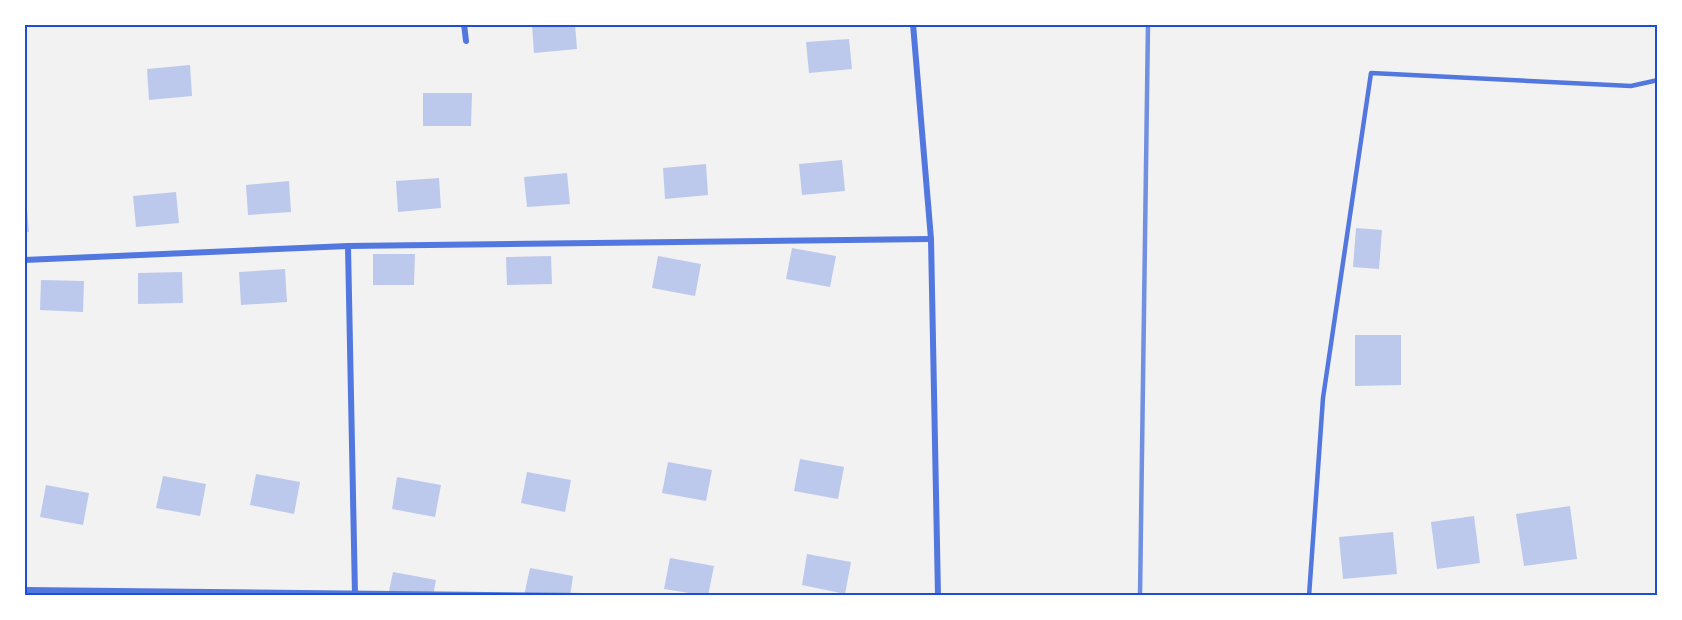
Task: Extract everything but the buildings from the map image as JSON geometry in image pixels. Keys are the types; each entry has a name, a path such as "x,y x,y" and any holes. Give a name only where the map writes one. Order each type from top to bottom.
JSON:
{"street":[{"path":"464,24 466,41"},
{"path":"913,24 931,239 938,596"},
{"path":"24,260 348,246 931,239"},
{"path":"348,246 355,595"},
{"path":"24,591 583,596"}],"lane":[{"path":"1309,596 1323,398 1371,73 1631,86 1658,80"}],"railway":[{"path":"1140,596 1148,24"}]}
